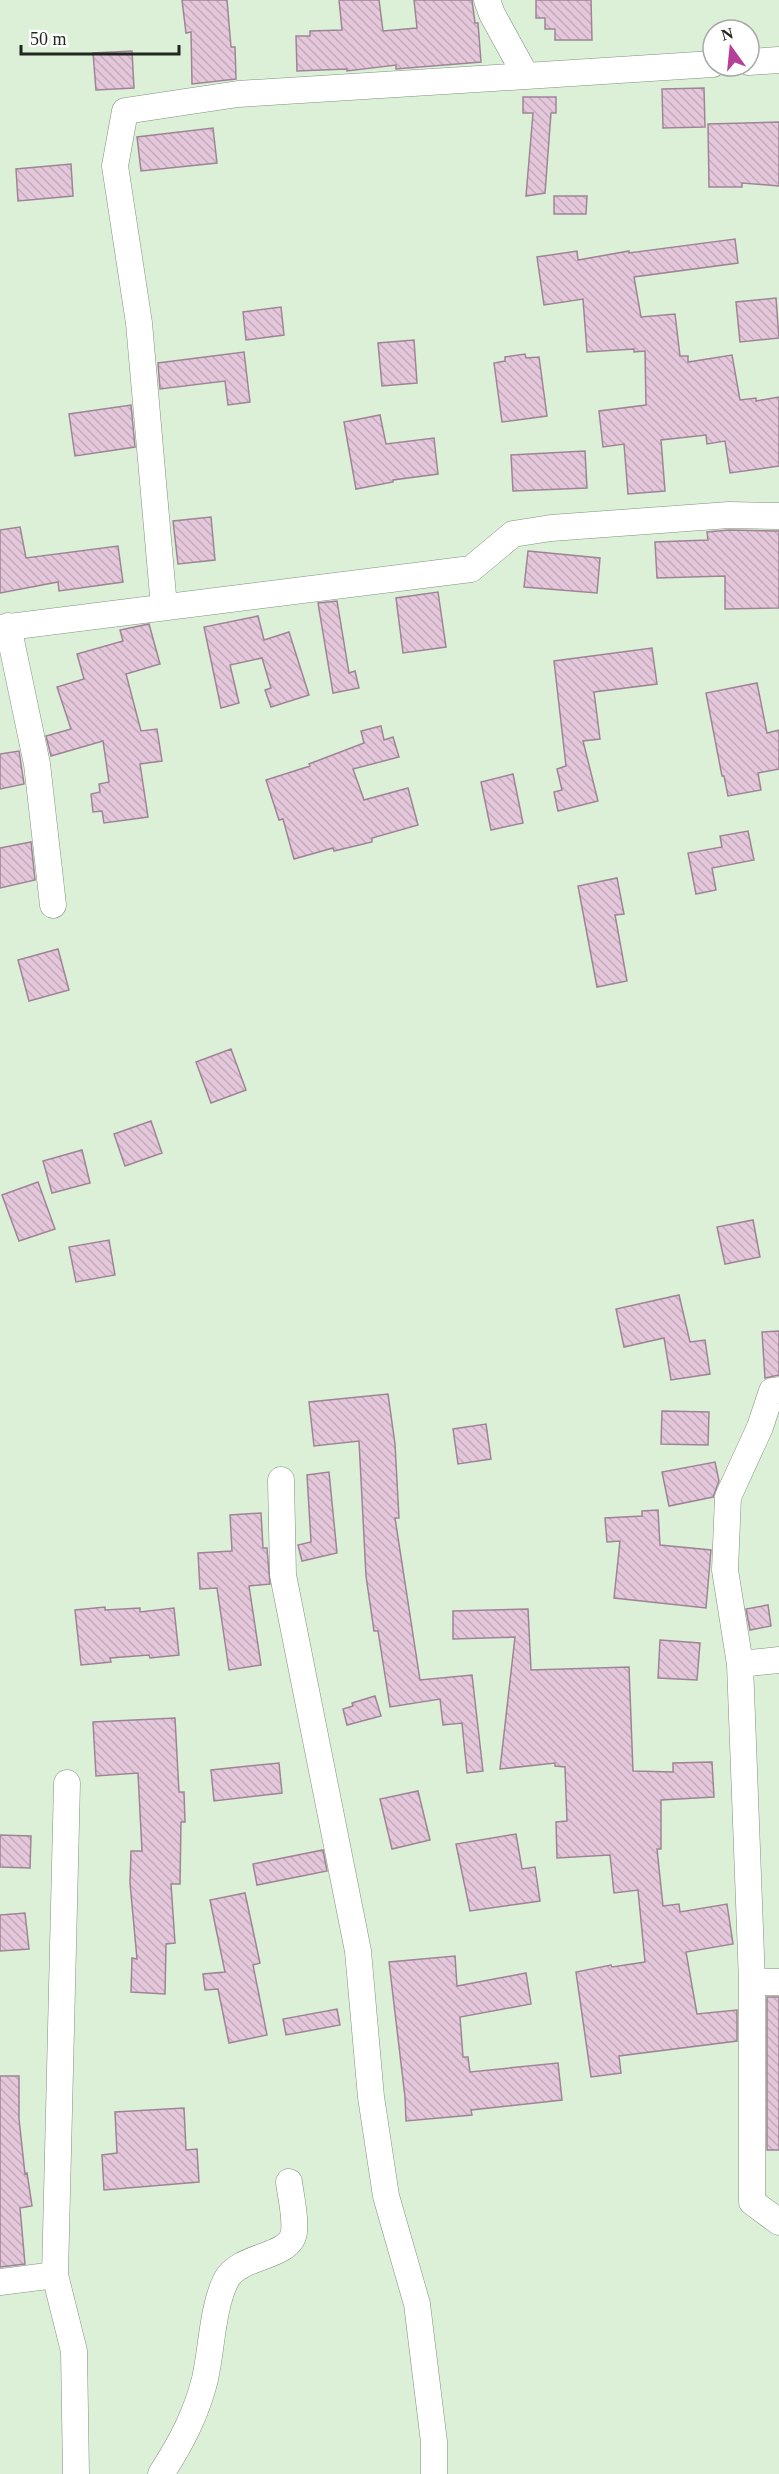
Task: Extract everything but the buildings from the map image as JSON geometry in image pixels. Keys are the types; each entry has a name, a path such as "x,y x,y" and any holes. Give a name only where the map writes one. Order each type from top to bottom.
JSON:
{"street":[{"path":"487,0 492,14 526,76"},
{"path":"761,61 779,60"},
{"path":"164,607 139,323 115,166 126,111 238,94 701,65"},
{"path":"52,905 37,764 4,627 471,569 513,534 551,528 729,515 779,516"},
{"path":"752,2202 752,1982 740,1664 725,1570 728,1497 760,1427 772,1391 779,1390"},
{"path":"280,1480 284,1575 358,1951 371,2097 386,2196 417,2304 434,2442 434,2474"},
{"path":"740,1664 779,1660"},
{"path":"67,1784 55,2275 74,2351 76,2474"},
{"path":"752,1982 779,1982"},
{"path":"161,2474 186,2436 201,2391 215,2318 227,2279 247,2261 284,2248 291,2241 294,2231 289,2182"},
{"path":"752,2202 779,2201"},
{"path":"752,2202 779,2222"},
{"path":"0,2282 55,2275"}]}
